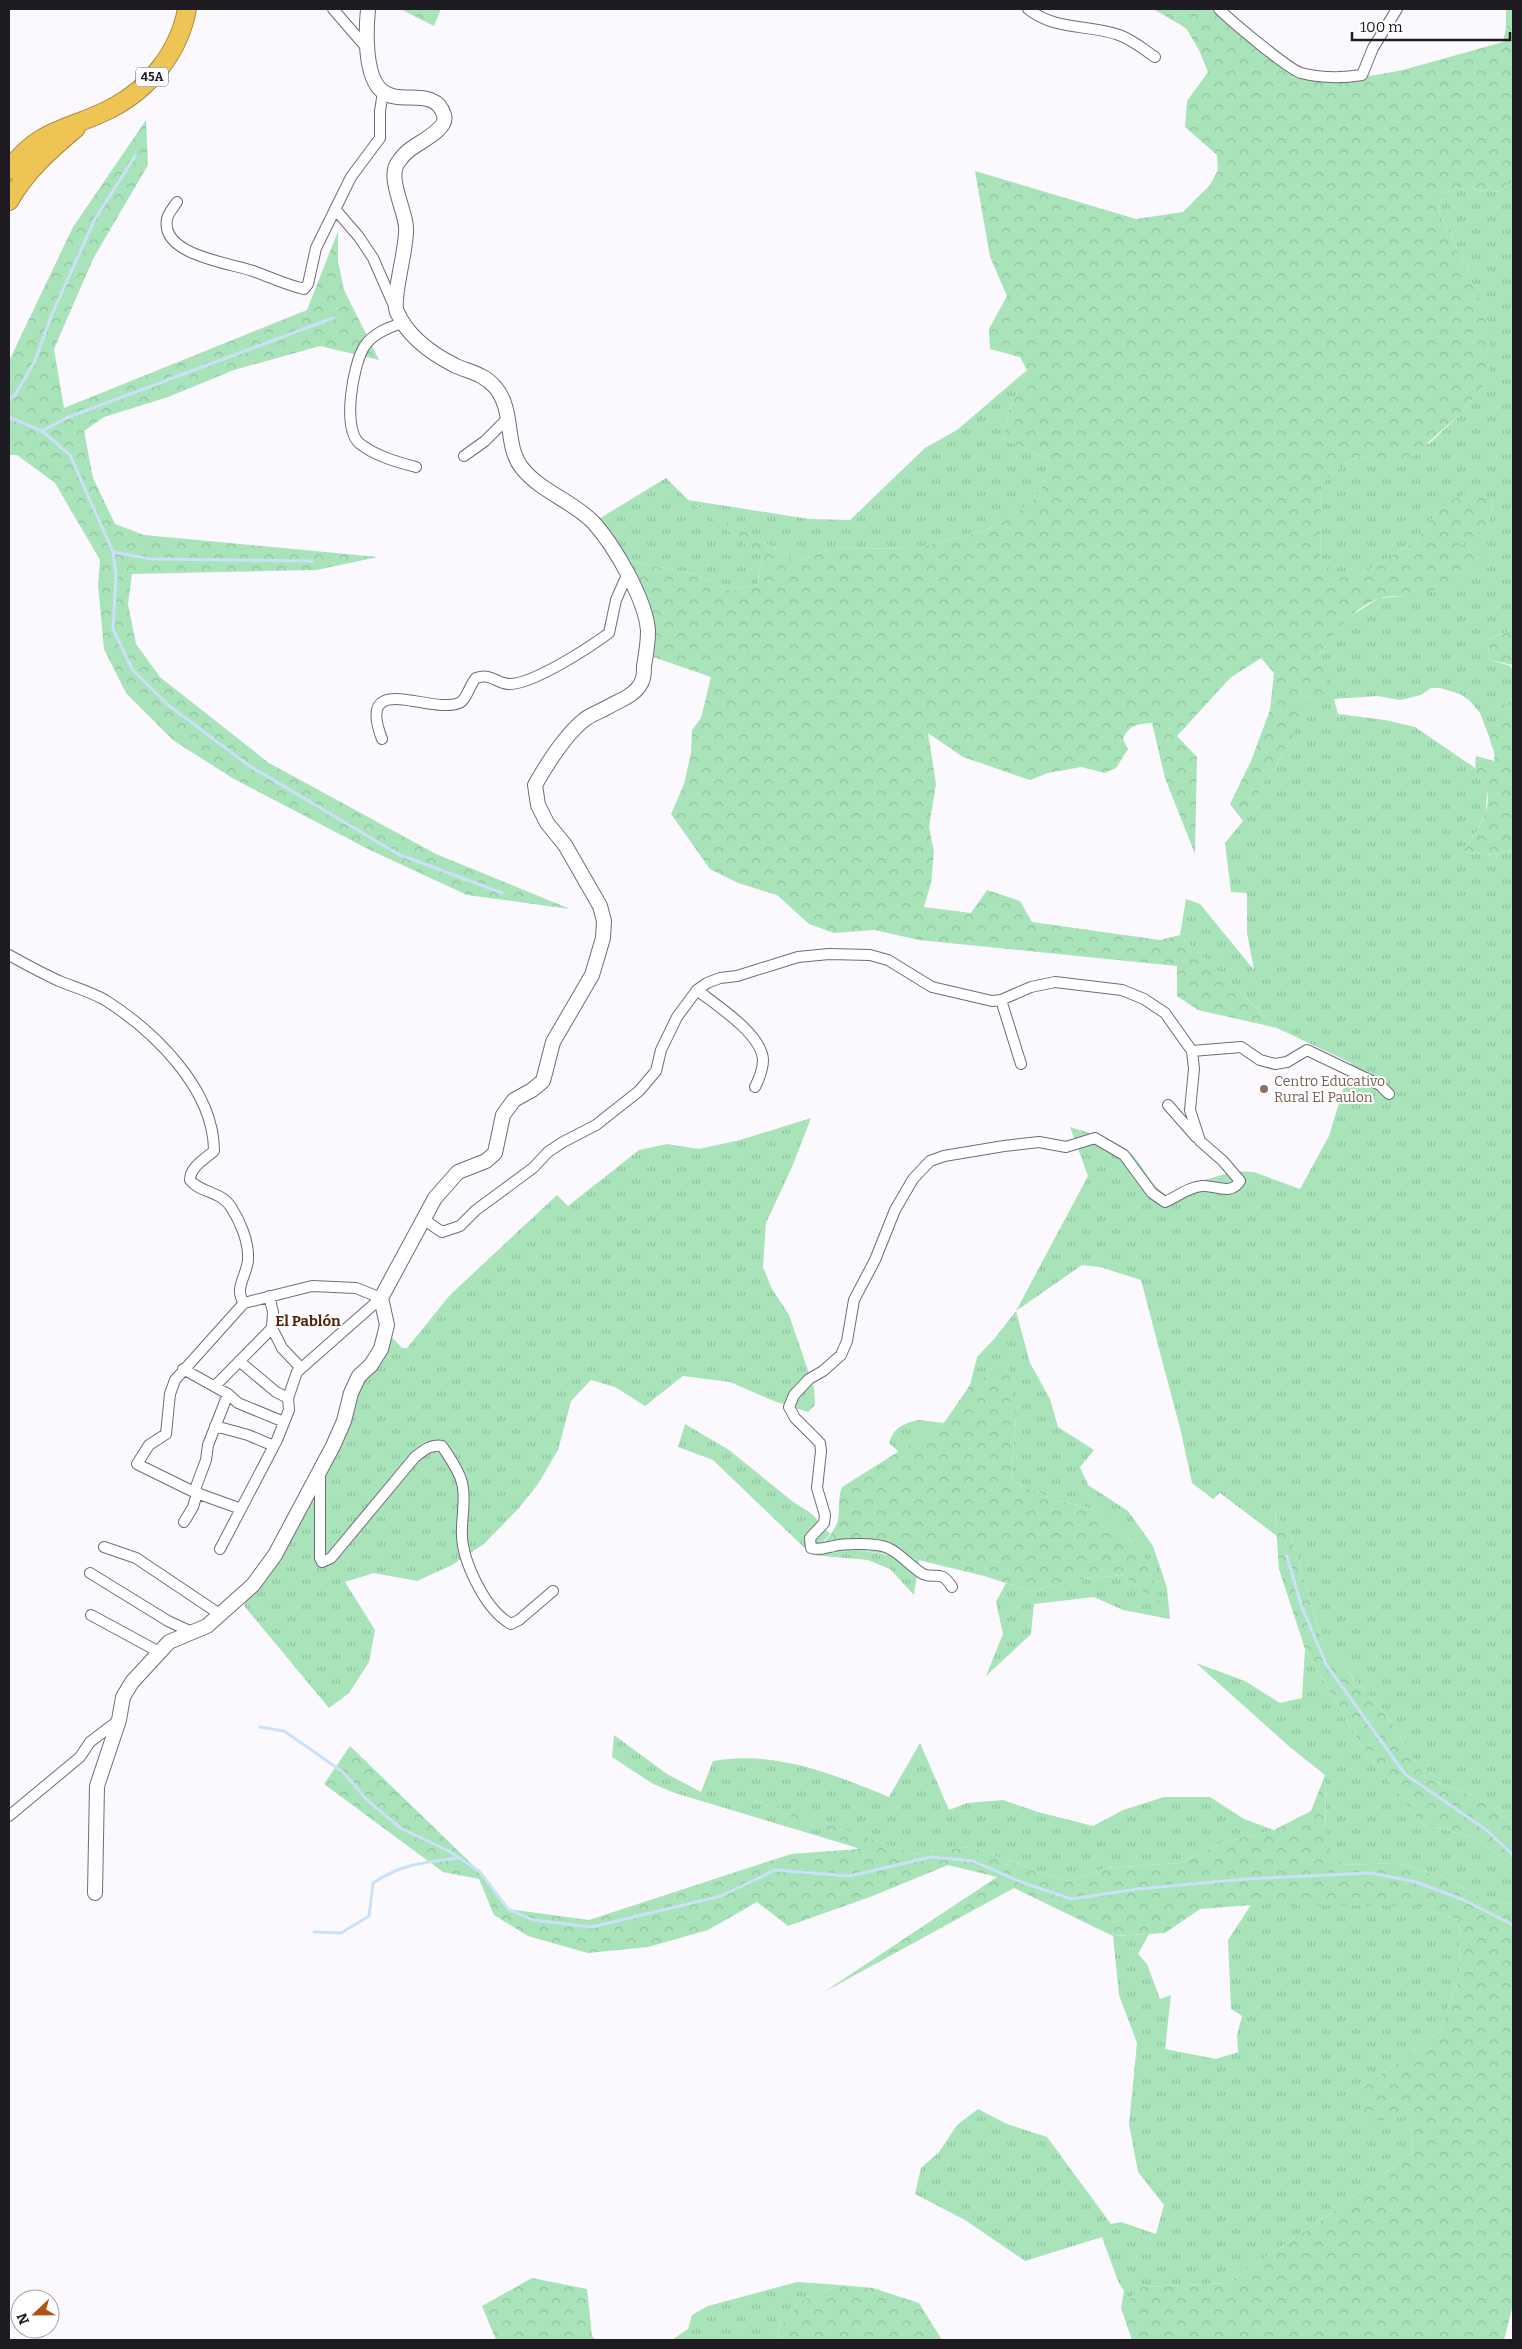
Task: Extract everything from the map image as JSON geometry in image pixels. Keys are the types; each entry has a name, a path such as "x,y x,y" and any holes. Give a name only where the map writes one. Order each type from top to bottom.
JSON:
{"highway":[{"name":"45A","path":"9,170 21,155 36,142 59,128 111,109 133,96 168,58 177,40 188,9"},
{"name":"45A","path":"9,200 25,175 87,118"}],"street":[{"path":"333,9 366,46"},
{"path":"368,9 366,46 377,86 383,92 424,98 434,102 445,117 445,123 440,129 405,153 395,168 394,182 406,228 395,309"},
{"path":"1028,9 1045,20 1057,24 1117,34 1132,40 1155,58"},
{"path":"1219,9 1233,22 1299,72 1344,77 1362,75 1373,48 1397,9"},
{"path":"177,202 167,219 170,236 182,248 212,261 253,271 286,285 304,289 308,284 316,248 351,177 380,138 380,111 383,92"},
{"path":"220,1549 274,1446 289,1410 288,1398 301,1368 381,1298 435,1198 458,1172 486,1161 494,1153 503,1115 514,1100 543,1081 553,1042 592,975 603,938 604,921 600,906 565,844 547,823 538,805 535,785 547,764 584,720 629,696 642,683 648,631 642,604 627,575 593,522 571,505 546,491 523,469 514,451 509,417 496,388 479,374 440,358 414,338 395,309 373,258 359,237 335,209"},
{"path":"403,323 390,327 373,337 364,347 356,370 350,407 353,432 358,442 384,458 416,467"},
{"path":"464,456 485,441 509,417"},
{"path":"382,740 376,726 376,715 377,709 384,700 396,698 459,704 463,701 476,678 485,675 508,684 524,681 584,652 609,633 616,600 627,575"},
{"path":"423,1219 442,1232 460,1226 476,1210 533,1168 548,1152 596,1125 639,1092 656,1070 661,1050 677,1017 697,990 707,982 737,976 798,957 837,954 870,956 888,960 932,987 977,998 1001,1000 1031,987 1055,982 1122,990 1144,999 1165,1013 1192,1050 1194,1069 1190,1110 1200,1141"},
{"path":"9,955 43,973 104,999 150,1034 194,1085 214,1138 214,1151 194,1168 190,1174 190,1180 193,1184 218,1194 225,1199 238,1222 246,1241 248,1260 239,1291 244,1303"},
{"path":"697,990 755,1040 763,1062 755,1087"},
{"path":"1001,1000 1021,1064"},
{"path":"1192,1050 1241,1047 1260,1060 1275,1064 1287,1062 1307,1050 1380,1085 1388,1094"},
{"path":"952,1587 946,1579 937,1574 925,1575 889,1548 858,1544 835,1545 818,1550 811,1548 810,1538 824,1523 825,1515 818,1488 821,1451 820,1443 796,1418 789,1407 794,1395 809,1379 823,1371 840,1355 847,1341 854,1300 875,1260 906,1190 930,1162 944,1156 1039,1142 1066,1147 1095,1138 1124,1155 1152,1193 1165,1202 1185,1191 1203,1186 1227,1190 1238,1185 1240,1181 1235,1174 1200,1141 1168,1104"},
{"path":"241,1509 196,1493 137,1464 150,1445 166,1434 172,1386 183,1369 244,1303 312,1286 356,1288 381,1298"},
{"path":"269,1296 273,1312 272,1328 282,1348 301,1368"},
{"path":"94,1893 97,1786 119,1720 123,1697 132,1682 169,1642 194,1633 221,1614 253,1585 275,1555 344,1421 351,1394 359,1376 371,1365 381,1349 387,1325 381,1298"},
{"path":"215,1386 272,1328"},
{"path":"239,1362 276,1392 288,1398"},
{"path":"183,1369 228,1394 238,1403 284,1422"},
{"path":"184,1522 193,1507 205,1466 208,1445 228,1394"},
{"path":"215,1426 248,1435 274,1446"},
{"path":"320,1470 320,1558 322,1562 331,1558 415,1457 427,1447 436,1445 442,1446 459,1475 464,1500 461,1530 466,1555 476,1583 493,1608 503,1619 511,1624 519,1620 553,1591"},
{"path":"104,1547 136,1558 221,1614"},
{"path":"90,1574 168,1621 194,1633"},
{"path":"91,1615 160,1652"},
{"path":"9,1816 80,1757 90,1742 119,1720"}],"green space":[{"path":"400,9 441,9 434,26"},
{"path":"1153,9 1219,9 1299,72 1351,77 1403,70 1503,42 1506,27 1506,9 1513,9 1513,176 1500,192 1458,188 1441,194 1439,213 1462,258 1490,326 1489,379 1461,413 1410,459 1378,461 1364,456 1346,462 1322,484 1320,556 1329,567 1351,581 1417,540 1440,507 1469,491 1493,499 1487,528 1459,546 1467,553 1476,553 1484,559 1480,565 1465,576 1426,593 1414,596 1377,599 1357,611 1343,624 1318,657 1334,698 1316,699 1299,694 1303,711 1291,740 1243,821 1230,804 1251,761 1270,710 1274,673 1261,658 1230,678 1177,736 1197,757 1195,854 1165,778 1152,723 1138,725 1131,728 1125,734 1123,739 1128,749 1116,768 1105,773 1081,767 1048,773 1030,780 963,757 928,733 936,784 929,827 934,852 931,883 924,907 971,913 987,890 1020,901 1032,922 1160,940 1180,935 1277,1028 1198,1010 1177,996 1177,966 919,940 874,930 834,933 809,924 777,895 738,883 710,869 671,814 684,784 691,753 692,730 701,718 711,677 653,657 651,631 618,558 694,574 732,591 757,584 763,557 687,500 798,561 831,549 918,548 987,530 1015,515 1040,493 1050,460 1003,439 1009,410 1027,370 1020,357 990,349 989,329 1007,296 990,257 975,171 1136,219 1183,212 1210,185 1218,170 1217,155 1185,127 1187,101 1208,72 1199,50 1186,28"},
{"path":"146,120 148,165 93,259 54,349 64,408 307,310 338,231 338,261 344,290 379,360 320,346 234,370 168,397 104,417 84,431 93,478 115,524 144,535 378,557 316,570 132,574 128,604 136,644 160,677 269,763 436,854 570,909 467,895 370,850 234,779 174,741 126,693 104,649 98,585 100,560 55,483 17,455 9,455 9,361 73,227"},
{"path":"1513,176 1513,629 1487,640 1490,660 1511,666 1513,673 1513,698 1498,717 1490,739 1480,713 1469,700 1460,694 1440,688 1431,688 1421,695 1400,700 1378,696 1334,699 1338,714 1385,720 1415,727 1475,768 1487,789 1486,812 1478,829 1463,851 1486,855 1513,851 1513,1824 1481,1799 1426,1778 1387,1716 1323,1644 1292,1540 1275,1512 1277,1536 1220,1493 1213,1499 1192,1483 1181,1432 1141,1280 1100,1267 1082,1265 1016,1311 1088,1176 1070,1127 1100,1136 1122,1146 1134,1156 1157,1187 1170,1197 1183,1186 1236,1171 1254,1172 1300,1189 1329,1136 1351,1063 1277,1028 1180,935 1186,899 1200,904 1254,970 1247,933 1247,893 1231,892 1225,843 1243,821 1291,740 1299,694 1316,699 1318,657 1343,621 1379,598 1419,595 1467,553 1459,546 1487,527 1493,499 1440,507 1417,540 1351,581 1332,571 1320,556 1322,484 1346,462 1364,456 1378,461 1430,443 1461,413 1489,379 1473,285 1462,258 1439,213 1441,194 1458,188 1500,192"},
{"path":"1027,370 1009,410 1003,439 1050,460 1040,493 1015,515 987,530 918,548 831,549 798,561 692,503 763,557 757,584 732,591 694,574 618,558 594,522 666,478 688,500 809,519 850,520 925,448 957,430"},
{"path":"1513,629 1513,665 1490,660 1487,640"},
{"path":"1513,698 1513,851 1486,855 1463,851 1482,821 1487,805 1488,796 1486,788 1475,767 1476,756 1494,761 1490,739 1492,727 1501,711"},
{"path":"811,1118 792,1167 766,1223 763,1267 772,1289 789,1315 814,1388 815,1405 808,1412 774,1401 730,1382 683,1376 645,1406 615,1387 591,1380 571,1401 558,1450 538,1484 518,1509 484,1544 452,1565 417,1581 374,1573 345,1582 375,1630 369,1662 349,1693 329,1708 245,1607 242,1593 262,1567 388,1333 402,1348 407,1348 450,1295 557,1195 568,1206 639,1150 667,1144 699,1149 740,1140"},
{"path":"1016,1311 1030,1363 1050,1399 1058,1427 1094,1450 1080,1467 1088,1485 1128,1511 1153,1546 1167,1588 1170,1619 1123,1610 1094,1597 1034,1604 1031,1634 986,1676 1003,1634 996,1602 1006,1583 1031,1591 1074,1580 1122,1575 1161,1604 1141,1549 1093,1509 1052,1499 1011,1480 1016,1416 970,1385 977,1357"},
{"path":"1008,1363 1016,1416 1011,1480 1052,1499 1093,1509 1141,1549 1162,1605 1122,1575 1074,1580 1031,1591 984,1576 906,1557 858,1550 812,1555 835,1528 839,1514 842,1487 944,1423 970,1385"},
{"path":"919,1420 944,1423 899,1452 889,1443 897,1429"},
{"path":"685,1424 729,1450 792,1501 812,1514 830,1534 812,1555 713,1460 678,1447"},
{"path":"1275,1510 1292,1540 1323,1644 1387,1716 1426,1778 1481,1799 1513,1824 1513,1865 1474,1837 1422,1824 1361,1745 1305,1649 1279,1569"},
{"path":"858,1550 919,1560 914,1595 890,1569 868,1560 812,1555"},
{"path":"1305,1649 1361,1745 1422,1824 1474,1837 1513,1865 1513,1904 1486,1900 1443,1877 1397,1863 1343,1865 1326,1843 1325,1775 1291,1748 1196,1663 1245,1681 1280,1703 1302,1698"},
{"path":"614,1735 667,1774 701,1792 713,1761 736,1758 781,1761 803,1766 847,1780 889,1797 920,1743 949,1810 967,1803 1003,1800 1038,1812 1093,1826 1123,1810 1164,1797 1210,1797 1244,1819 1274,1830 1221,1843 1180,1863 1106,1868 1068,1881 970,1847 915,1854 750,1798 861,1849 675,1793 653,1784 612,1757"},
{"path":"350,1746 480,1872 508,1909 589,1920 791,1854 859,1849 744,1795 915,1854 970,1847 1068,1881 1106,1868 1180,1863 1221,1843 1274,1830 1311,1811 1325,1775 1326,1843 1343,1865 1397,1863 1443,1877 1486,1900 1513,1904 1513,2305 1504,2340 1132,2340 1121,2308 1142,2287 1227,2283 1329,2215 1413,2152 1409,2116 1364,2123 1365,2086 1439,2032 1460,1977 1459,1920 1418,1906 1251,1905 1200,1909 1165,1933 1113,1936 1014,1888 824,1992 997,1877 948,1865 870,1897 788,1926 757,1902 708,1930 648,1947 588,1953 528,1936 494,1915 479,1879 443,1872 324,1784"},
{"path":"1357,1904 1418,1906 1459,1920 1460,1977 1439,2032 1365,2086 1409,2116 1413,2152 1329,2215 1227,2283 1142,2287 1121,2308 1124,2291 1118,2281 1102,2237 1025,2261 965,2220 915,2194 921,2168 939,2152 957,2125 978,2109 1007,2124 1047,2137 1111,2224 1121,2222 1156,2234 1164,2205 1138,2172 1129,2124 1137,2043 1119,1995 1113,1936 1149,1934 1138,1954 1147,1964 1160,1999 1171,1995 1165,2049 1216,2059 1238,2052 1237,2035 1242,2016 1231,2009 1228,1940 1251,1905"},
{"path":"532,2278 587,2289 592,2336 596,2340 496,2340 482,2306"},
{"path":"797,2282 840,2285 801,2301 778,2328 779,2340 652,2340 673,2339 688,2329 692,2315 708,2306"},
{"path":"840,2285 873,2288 919,2303 942,2340 779,2340 778,2328 801,2301"}],"waterway":[{"path":"9,399 15,395 35,361 52,314 95,219 135,156"},
{"path":"42,431 66,418 333,318"},
{"path":"9,417 42,431 70,455 113,552 116,576 113,629 132,669 167,704 248,765 398,854 502,893"},
{"path":"113,552 151,559 312,561"},
{"path":"1287,1556 1301,1605 1326,1664 1405,1774 1485,1829 1513,1855"},
{"path":"260,1727 284,1731 313,1751 344,1773 368,1801 402,1829 449,1851 480,1872 508,1909 533,1920 592,1927 721,1896 775,1870 850,1876 931,1857 973,1861 1021,1882 1071,1899 1138,1889 1245,1879 1371,1873 1416,1882 1464,1900 1513,1925"},
{"path":"314,1932 341,1933 369,1916 373,1883 384,1876 414,1865 458,1858"}],"place":[{"name":"Centro Educativo Rural El Paulon","path":"1264,1089"}],"district":[{"name":"El Pablón","path":"308,1321"}]}
